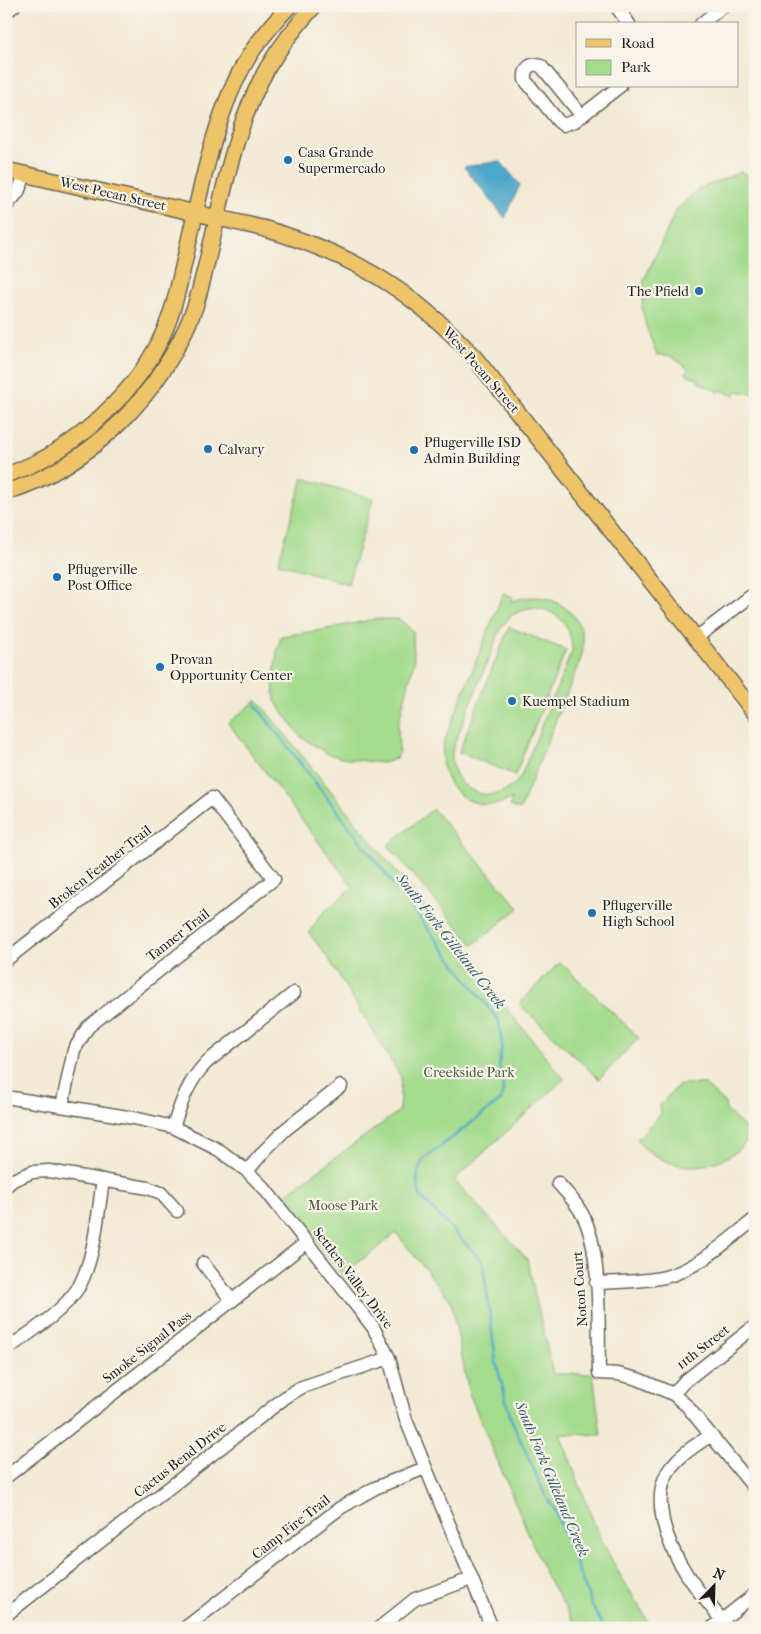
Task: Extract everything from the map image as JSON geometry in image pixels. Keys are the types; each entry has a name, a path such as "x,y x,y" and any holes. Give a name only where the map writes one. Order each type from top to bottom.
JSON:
{"main road":[{"path":"6,475 30,466 60,450 94,424 130,388 154,351 163,335 174,306 211,152 233,89 249,57 289,6"},
{"path":"6,492 36,481 66,465 107,435 147,393 171,358 188,326 195,307 232,159 243,123 268,67 286,40 314,6"},
{"path":"271,27 286,40"},
{"name":"West Pecan Street","path":"6,170 262,228 297,238 344,257 400,290 443,324 475,358 755,713"},
{"path":"154,351 171,358"},
{"path":"30,466 36,481"}],"street":[{"path":"6,12 14,6"},
{"path":"616,6 628,22"},
{"path":"704,22 724,6"},
{"path":"582,116 541,66 536,64 530,65 524,74 525,80 563,125 575,121 582,116 617,88"},
{"path":"543,102 560,89"},
{"path":"6,206 18,192 25,175"},
{"path":"696,638 755,593"},
{"name":"Broken Feather Trail","path":"6,960 212,798"},
{"name":"Tanner Trail","path":"62,1106 74,1050 88,1027 274,879 212,798"},
{"path":"173,1127 186,1090 199,1070 294,993"},
{"path":"247,1171 286,1129 341,1086"},
{"name":"Settlers Valley Drive","path":"6,1097 134,1118 173,1127 219,1150 247,1171 264,1188 373,1327 389,1358 406,1420 492,1628"},
{"path":"6,1186 13,1180 32,1172 49,1171 148,1188 161,1193 178,1211"},
{"path":"6,1350 59,1310 78,1287 91,1255 103,1180"},
{"name":"Noton Court","path":"558,1183 574,1202 585,1220 593,1246 599,1373 618,1374 638,1379 673,1394"},
{"path":"596,1283 647,1280 667,1276 686,1269 704,1258 755,1219"},
{"name":"Smoke Signal Pass","path":"6,1477 308,1242"},
{"path":"203,1264 232,1301"},
{"name":"11th Street","path":"673,1394 684,1382 755,1326"},
{"name":"Cactus Bend Drive","path":"6,1615 287,1396 302,1387 389,1358"},
{"path":"673,1394 687,1406 755,1489"},
{"path":"711,1435 683,1454 672,1466 662,1484 660,1499 666,1531 686,1574 725,1624"},
{"name":"Camp Fire Trail","path":"185,1628 340,1508 376,1488 425,1468"},
{"path":"379,1628 415,1600 471,1579"},
{"path":"712,1628 725,1624 755,1594"}],"green space":[{"name":"The Pfield","path":"741,172 755,178 755,394 736,391 734,396 721,390 719,392 698,382 699,380 686,374 688,369 674,358 657,355 646,326 642,308 644,280 676,210 698,189"},
{"path":"303,478 373,499 348,584 278,563"},
{"path":"503,593 513,597 511,602 525,598 540,598 553,601 565,608 574,617 580,629 583,643 581,658 520,810 510,806 512,799 497,804 483,804 470,801 459,794 450,784 444,772 442,758 444,742","holes":["528,608 537,608 554,614 565,625 569,633 572,651 521,776 511,787 499,793 475,792 464,785 456,775 452,762 453,747 501,628 510,616"]},
{"path":"375,619 399,619 413,631 414,662 398,725 399,753 396,758 383,763 341,758 326,753 301,737 275,701 273,683 281,636"},
{"name":"Kuempel Stadium","path":"509,627 566,650 515,775 459,752"},
{"name":"Creekside Park","path":"257,700 564,1079 454,1180 527,1259 553,1374 593,1374 601,1435 560,1434 598,1533 615,1566 652,1628 577,1628 545,1573 469,1393 451,1301 397,1234 343,1275 282,1197 399,1111 401,1077 328,958 309,933 320,916 353,887 228,723"},
{"path":"433,809 519,908 473,945 388,845"},
{"path":"560,962 639,1038 599,1079 519,1004"},
{"path":"679,1084 704,1084 725,1103 726,1110 750,1133 751,1137 734,1153 724,1159 703,1165 692,1166 670,1163 644,1148 639,1143 638,1138 661,1114 660,1105"}],"water":[{"path":"500,161 520,185 505,218 464,167"}],"waterway":[{"name":"South Fork Gilleland Creek","path":"254,703 499,1021 502,1045 499,1065 503,1089 501,1100 424,1159 419,1168 417,1182 421,1197 483,1262 496,1362 511,1419 546,1497 554,1508 592,1606 604,1628"}],"place":[{"name":"Casa Grande Supermercado","path":"288,160"},
{"name":"The Pfield","path":"699,291"},
{"name":"Calvary","path":"208,449"},
{"name":"Pflugerville ISD Admin Building","path":"414,450"},
{"name":"Pflugerville Post Office","path":"57,577"},
{"name":"Provan Opportunity Center","path":"160,667"},
{"name":"Kuempel Stadium","path":"512,701"},
{"name":"Pflugerville High School","path":"592,913"}],"park label":[{"name":"Moose Park","path":"343,1205"}]}
